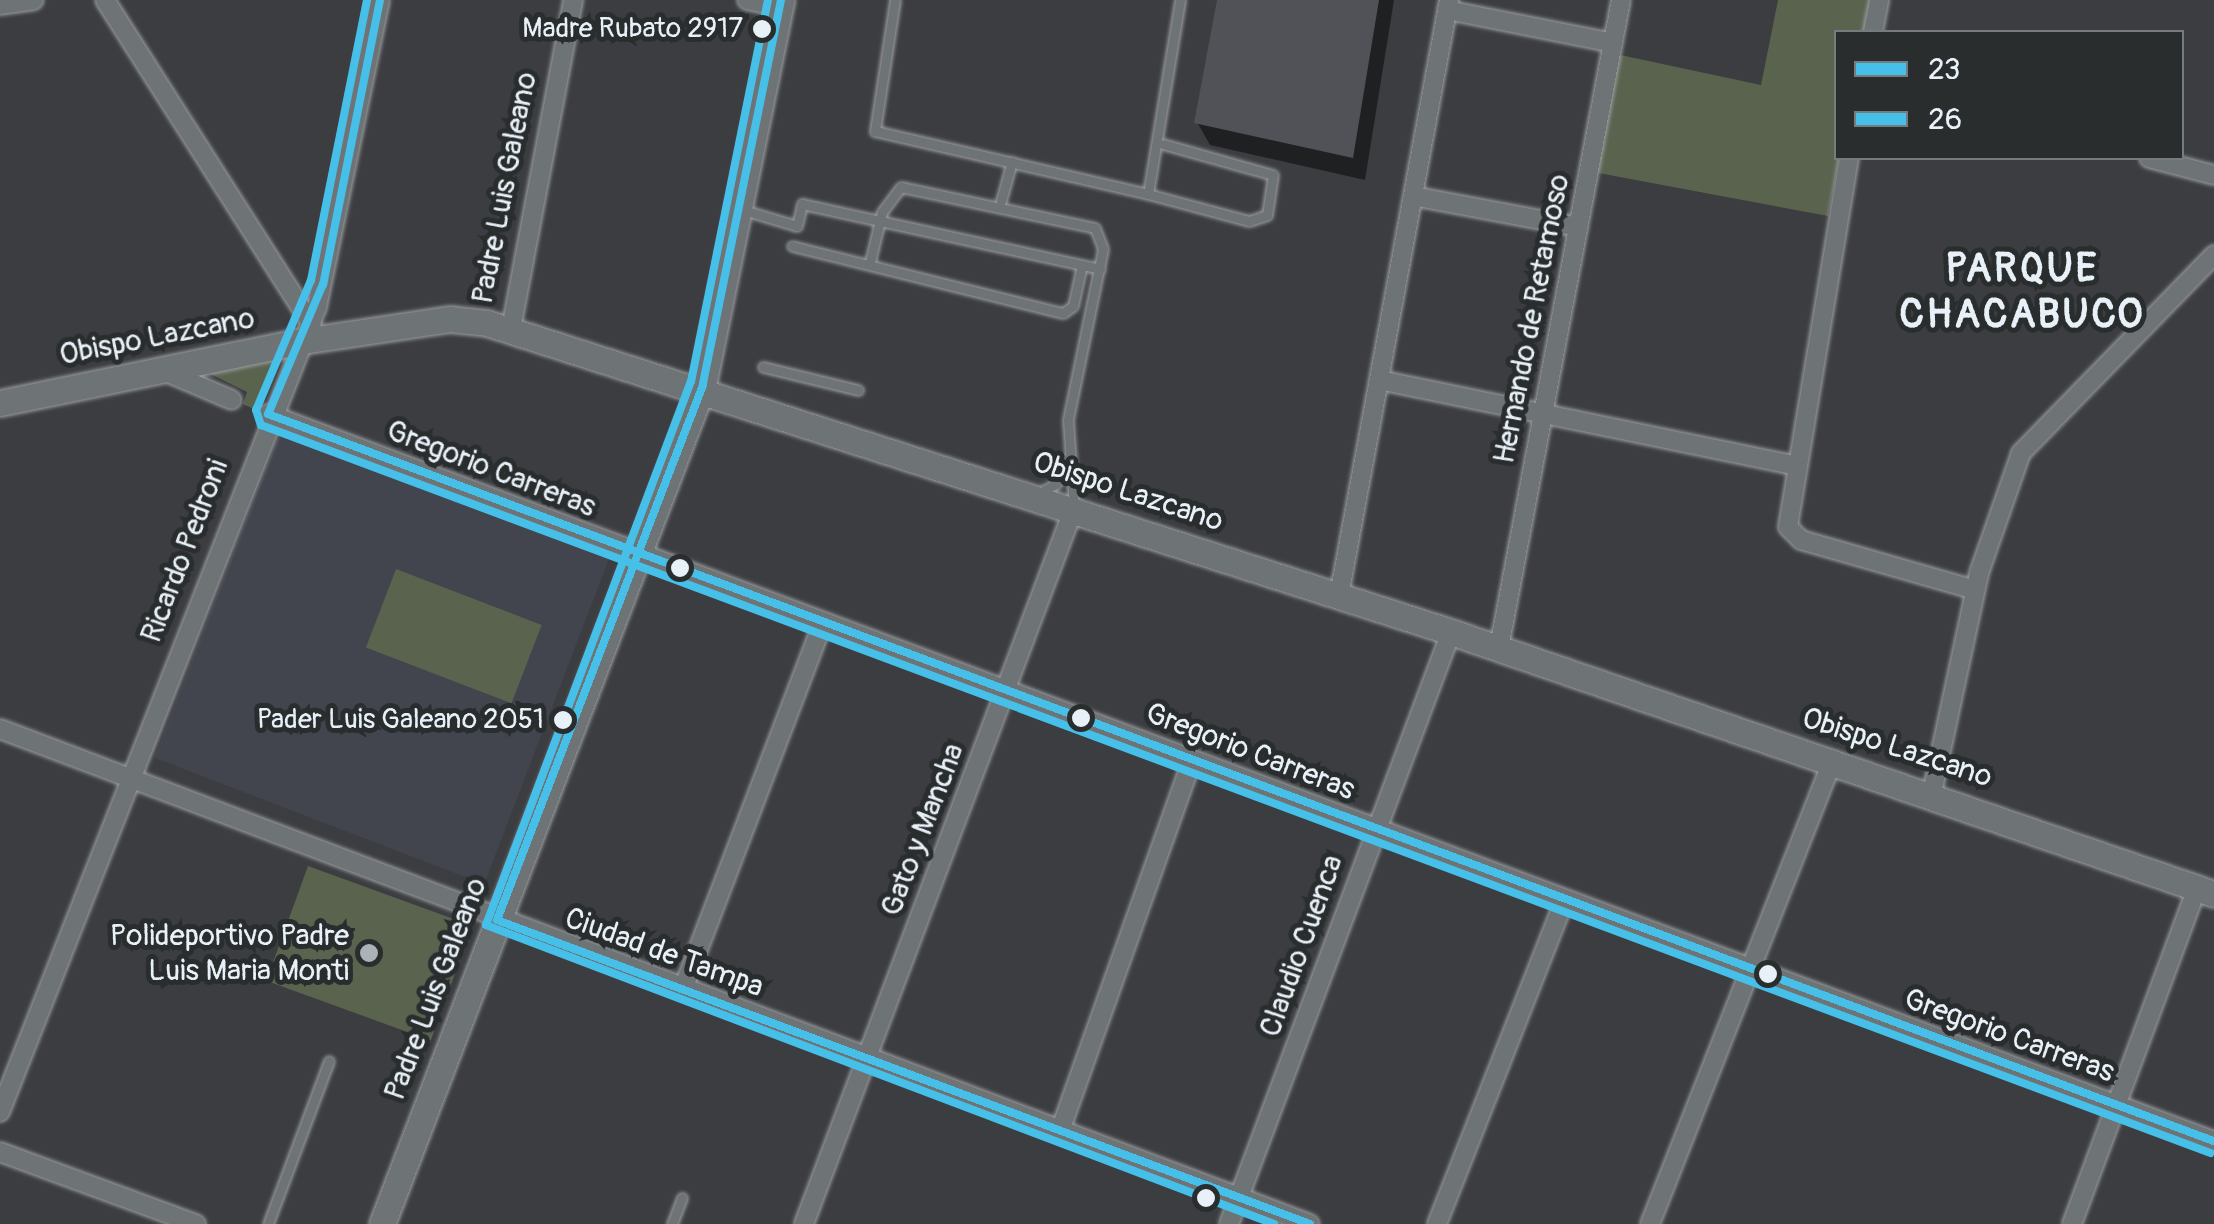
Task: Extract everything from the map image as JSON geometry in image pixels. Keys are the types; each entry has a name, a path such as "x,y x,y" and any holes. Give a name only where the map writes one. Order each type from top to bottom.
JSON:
{"main road":[{"name":"Padre Luis Galeano","path":"382,1224 702,385 780,3"},
{"name":"Obispo Lazcano","path":"0,403 308,334 450,319 511,328 702,385 1451,632 1932,793 2206,891"}],"street":[{"path":"0,5 34,0"},
{"path":"105,0 308,334"},
{"name":"Ricardo Pedroni","path":"0,1112 268,414 308,334 380,0"},
{"name":"Padre Luis Galeano","path":"511,328 573,0"},
{"path":"747,0 780,3"},
{"name":"Hernando de Retamoso","path":"1499,648 1621,0"},
{"path":"1873,30 1879,0"},
{"path":"1339,596 1448,5 1613,43"},
{"path":"1849,160 1786,515 1801,540 1975,590"},
{"path":"2157,160 2214,175"},
{"path":"1413,196 1578,227"},
{"path":"1932,793 1975,590 2028,440 2214,255"},
{"path":"157,368 232,400"},
{"path":"1379,380 1794,465"},
{"name":"Gregorio Carreras","path":"268,414 2214,1141"},
{"name":"Gato y Mancha","path":"804,1224 1074,508"},
{"path":"683,989 823,623"},
{"name":"Claudio Cuenca","path":"1229,1224 1374,828 1451,632"},
{"name":"Ciudad de Tampa","path":"0,729 1310,1224"},
{"path":"1060,1131 1192,761"},
{"path":"1650,1224 1746,968 1832,761"},
{"path":"2072,1224 2206,891"},
{"path":"1438,1224 1565,899"},
{"path":"0,1152 196,1224"}],"lane":[{"path":"895,0 875,131 1249,220 1267,214 1273,175 1163,144"},
{"path":"1148,194 1163,144 1180,0"},
{"path":"1001,201 1012,161"},
{"path":"739,208 797,226 802,204 878,222 1100,269 1094,228 1001,201 902,187 878,222 870,262"},
{"path":"792,246 1063,312 1082,265"},
{"name":"Gato y Mancha","path":"1074,508 1068,420 1090,334 1100,269"},
{"path":"763,367 858,390"},
{"path":"1034,495 1056,484 1070,453"},
{"path":"268,1224 330,1061"},
{"path":"672,1224 682,1198"}],"shaded area":[{"path":"280,431 610,558 484,884 155,758"}],"green space":[{"path":"1778,0 1870,0 1864,30 1834,30 1834,160 1839,160 1828,216 1593,172 1611,53 1761,85"},
{"path":"279,358 260,412 243,404 247,392 209,373"},
{"path":"396,569 542,625 512,703 366,647"},
{"name":"Polideportivo Padre Luis Maria Monti","path":"308,866 472,926 431,1040 266,981"}],"building":[{"path":"1217,0 1379,0 1353,158 1194,123"}],"transit line":[{"name":"26","path":"367,0 311,280 256,410 261,425 2210,1153"},
{"name":"23","path":"380,0 323,284 268,414 2214,1141"},
{"name":"26","path":"768,0 691,381 486,925 1274,1224"},
{"name":"23","path":"781,0 703,385 497,920 1310,1224"}],"place":[{"name":"Madre Rubato 2917","path":"762,29"},
{"name":"Pader Luis Galeano 2051","path":"563,720"},
{"name":"Polideportivo Padre Luis Maria Monti","path":"369,953"}],"district":[{"name":"PARQUE CHACABUCO","path":"2022,292"}]}
